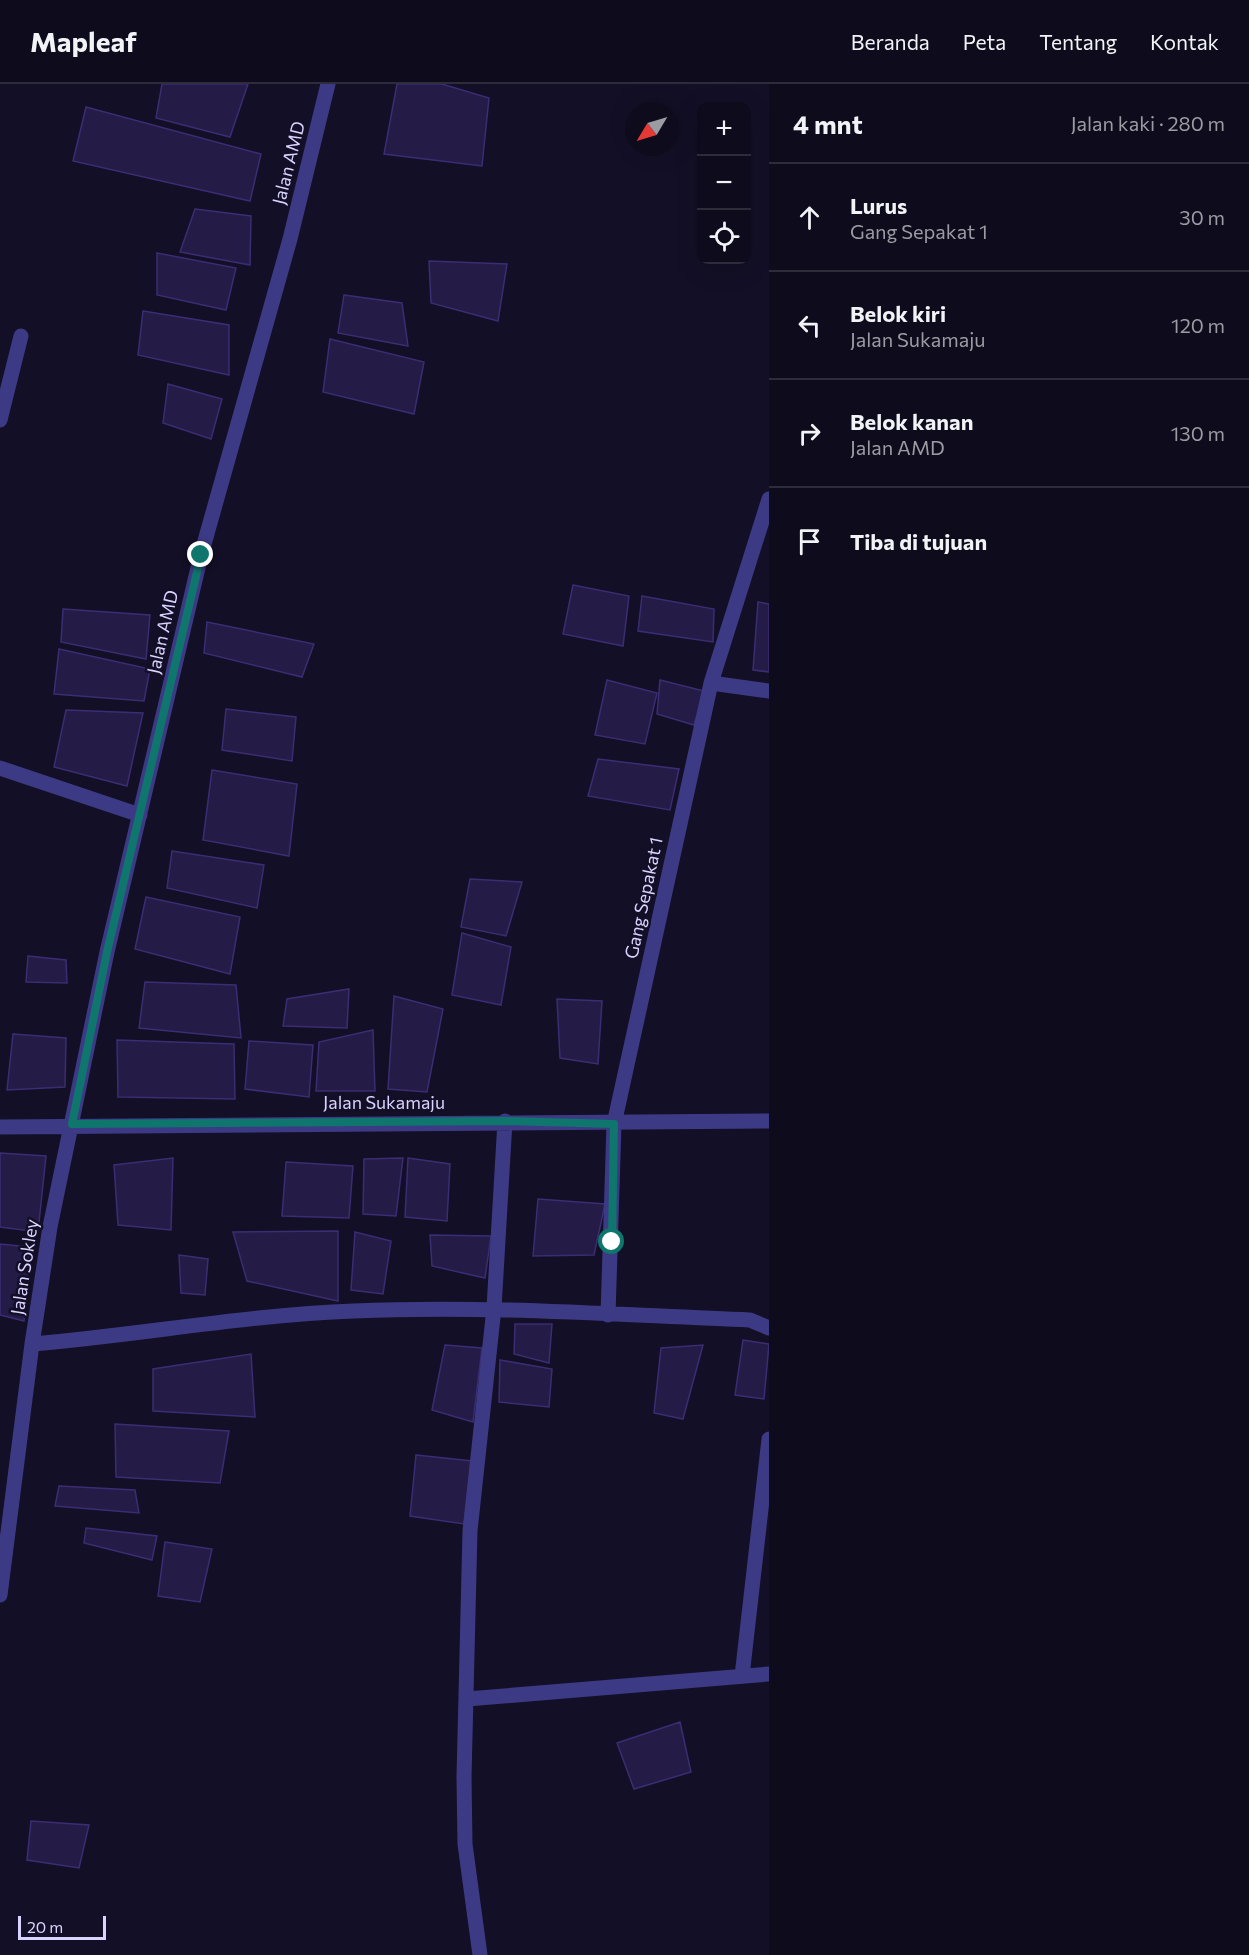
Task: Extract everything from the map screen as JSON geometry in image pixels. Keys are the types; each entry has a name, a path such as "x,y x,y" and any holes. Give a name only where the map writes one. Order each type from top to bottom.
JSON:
{"street":[{"name":"Jalan AMD","path":"72,1124 107,952 201,555 290,239 328,84"},
{"path":"0,420 21,336"},
{"name":"Gang Sepakat 1","path":"608,1315 614,1124 711,683 769,499"},
{"path":"711,683 769,691"},
{"path":"0,768 140,815"},
{"path":"480,1955 465,1844 470,1532 494,1308 505,1121"},
{"name":"Jalan Sukamaju","path":"0,1127 72,1124 505,1121 614,1124 769,1121"},
{"name":"Jalan Sokley","path":"0,1595 32,1344 51,1227 72,1124"},
{"path":"32,1344 106,1338 271,1317 353,1311 494,1308 750,1320 769,1328"},
{"path":"742,1676 769,1439"},
{"path":"467,1699 769,1674"}],"building":[{"path":"162,84 248,84 230,137 156,118"},
{"path":"397,84 442,84 489,98 482,166 384,154"},
{"path":"86,107 261,154 250,201 73,161"},
{"path":"195,209 251,216 250,265 180,252"},
{"path":"157,253 236,268 226,310 157,295"},
{"path":"429,261 507,264 498,321 431,303"},
{"path":"344,295 402,303 408,346 338,333"},
{"path":"143,311 229,325 229,375 138,355"},
{"path":"330,339 424,362 414,414 323,392"},
{"path":"168,384 222,399 211,439 163,423"},
{"path":"573,585 629,596 623,646 563,634"},
{"path":"642,596 714,609 713,642 638,631"},
{"path":"758,602 769,604 769,672 753,670"},
{"path":"63,609 150,615 146,659 61,642"},
{"path":"207,622 314,644 302,677 204,653"},
{"path":"59,649 150,669 144,701 54,694"},
{"path":"607,680 657,693 645,744 595,735"},
{"path":"660,680 704,691 694,725 657,714"},
{"path":"226,709 296,717 292,761 222,750"},
{"path":"66,710 143,713 127,786 54,767"},
{"path":"598,759 679,769 670,810 588,796"},
{"path":"212,770 297,784 289,856 203,840"},
{"path":"172,851 264,865 257,908 167,888"},
{"path":"470,879 522,882 506,936 461,927"},
{"path":"146,897 240,917 230,974 135,949"},
{"path":"462,933 511,947 501,1005 452,995"},
{"path":"28,956 66,960 67,983 26,982"},
{"path":"145,982 236,985 241,1038 139,1028"},
{"path":"349,989 347,1028 283,1026 287,999"},
{"path":"394,996 443,1009 427,1092 388,1089"},
{"path":"557,999 602,1001 598,1064 560,1058"},
{"path":"373,1030 375,1091 316,1091 319,1042"},
{"path":"13,1034 66,1038 65,1087 7,1090"},
{"path":"117,1040 234,1044 235,1099 118,1097"},
{"path":"249,1041 313,1045 309,1097 245,1089"},
{"path":"0,1153 46,1156 38,1232 0,1227"},
{"path":"173,1158 171,1230 118,1225 114,1165"},
{"path":"403,1158 396,1216 363,1214 364,1159"},
{"path":"408,1158 450,1164 447,1221 405,1217"},
{"path":"286,1162 353,1166 349,1218 282,1216"},
{"path":"538,1199 605,1204 594,1255 533,1256"},
{"path":"338,1231 338,1301 247,1281 233,1232"},
{"path":"355,1232 391,1241 383,1294 351,1290"},
{"path":"430,1235 491,1236 485,1278 432,1266"},
{"path":"0,1244 29,1247 24,1321 0,1315"},
{"path":"179,1255 208,1259 205,1295 181,1293"},
{"path":"515,1324 552,1324 549,1363 514,1354"},
{"path":"743,1340 769,1344 764,1399 735,1395"},
{"path":"445,1345 482,1348 473,1422 432,1410"},
{"path":"703,1345 683,1419 654,1413 661,1348"},
{"path":"251,1354 255,1417 153,1411 153,1369"},
{"path":"500,1360 552,1369 549,1407 499,1402"},
{"path":"115,1424 229,1431 220,1483 116,1477"},
{"path":"416,1455 472,1461 464,1524 410,1516"},
{"path":"59,1486 135,1490 139,1513 55,1506"},
{"path":"86,1528 157,1536 152,1560 84,1543"},
{"path":"165,1542 212,1549 200,1602 158,1596"},
{"path":"680,1722 691,1772 634,1789 617,1743"},
{"path":"31,1821 89,1825 79,1868 27,1860"}],"route":[{"path":"201,555 107,952 72,1124 505,1121 614,1124 612,1242"}]}
